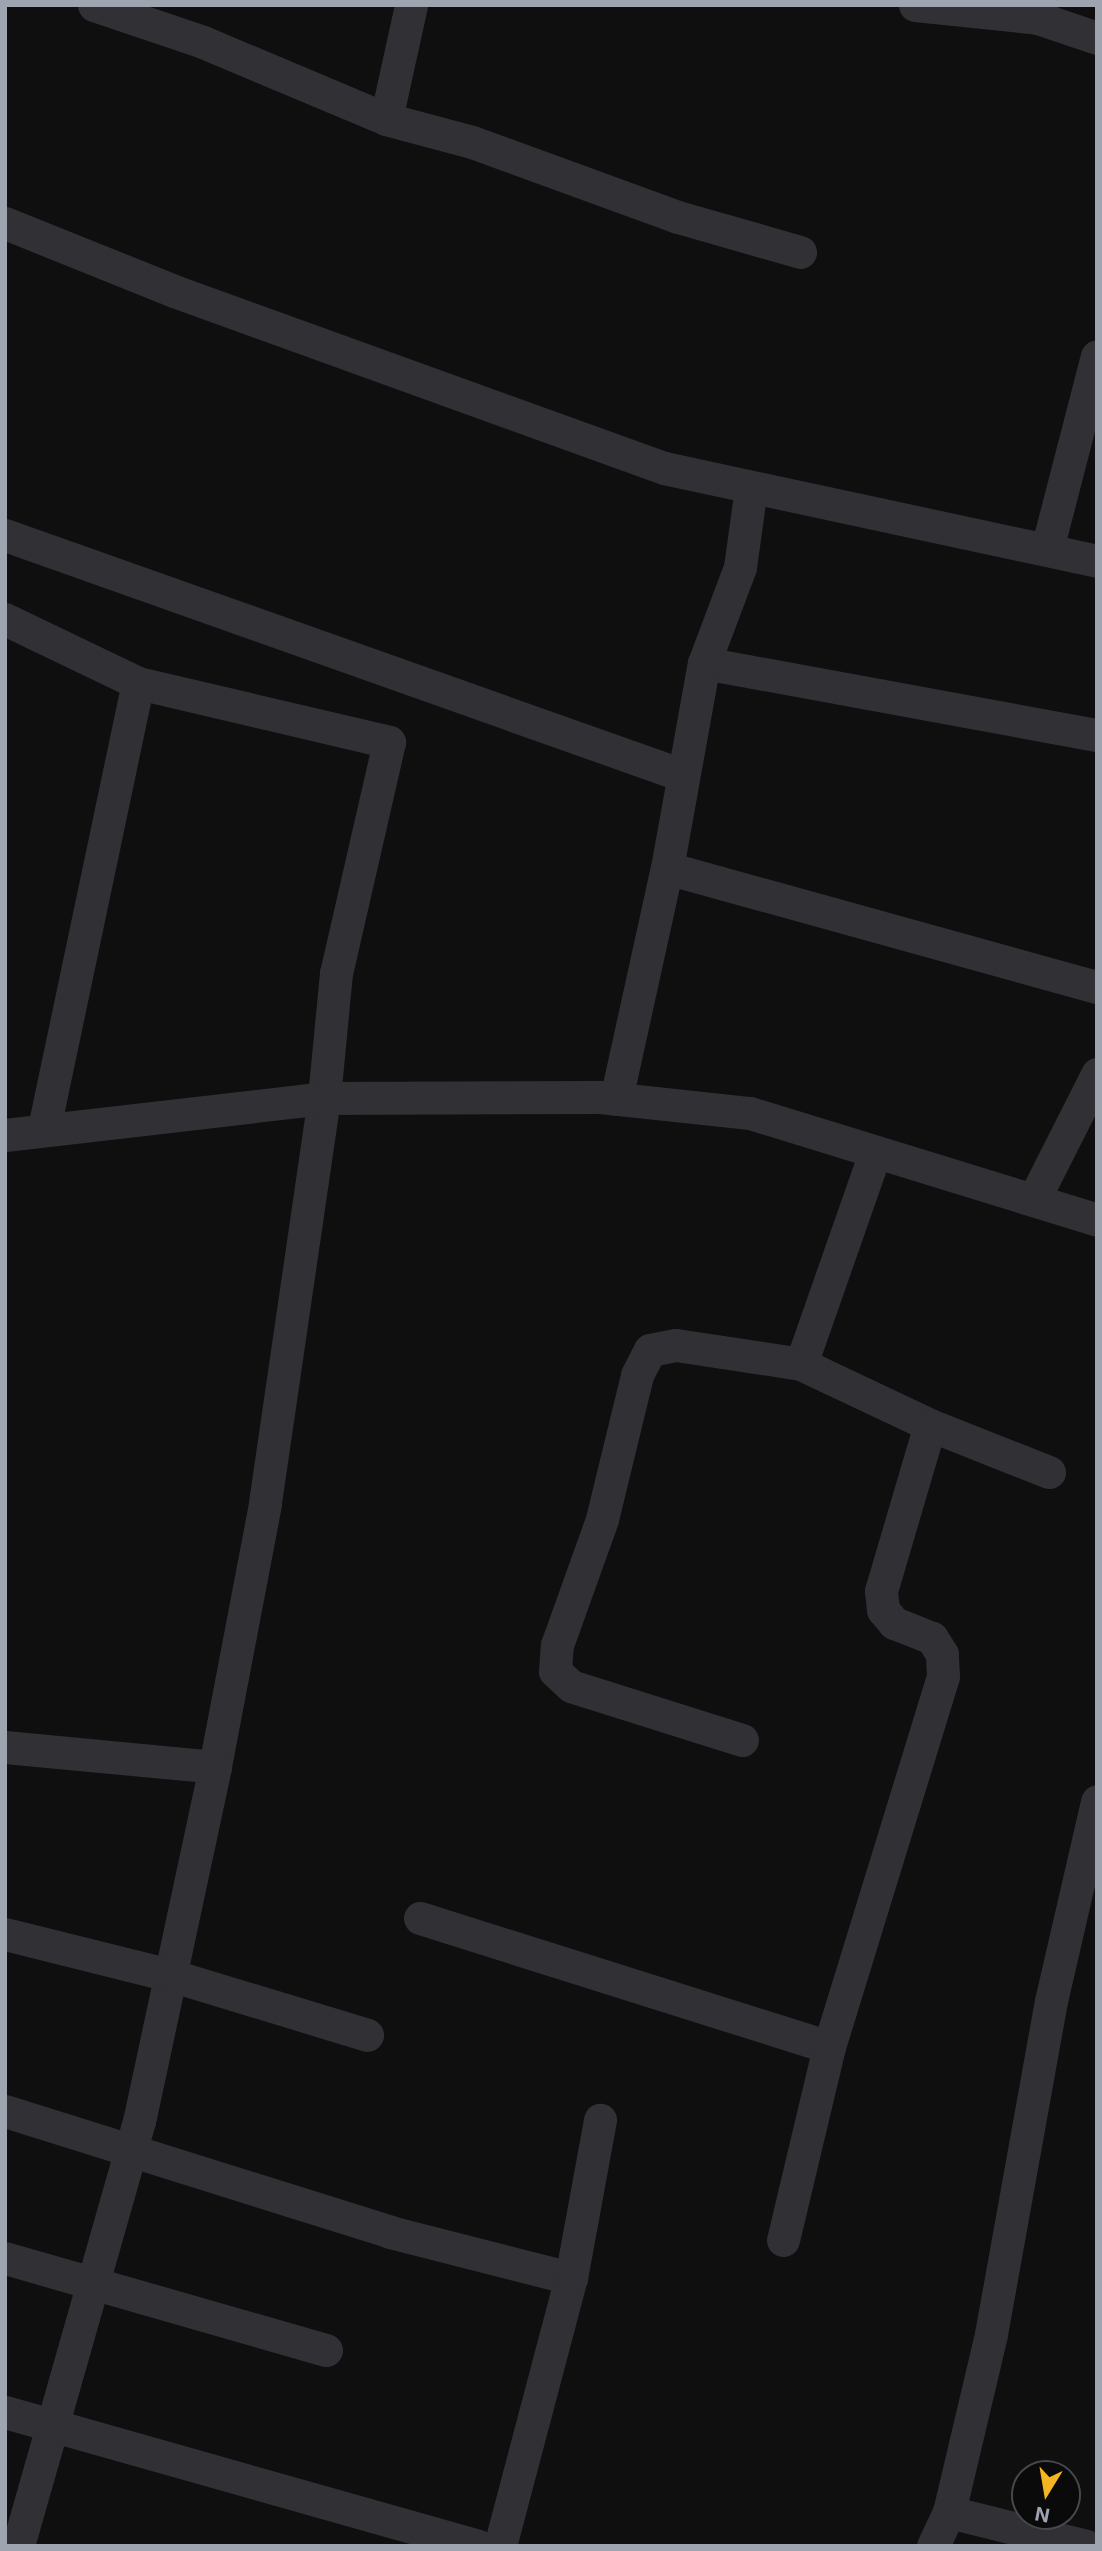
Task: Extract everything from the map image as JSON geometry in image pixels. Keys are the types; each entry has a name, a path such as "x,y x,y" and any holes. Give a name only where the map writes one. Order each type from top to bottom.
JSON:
{"street":[{"path":"94,5 203,42 386,119 472,142 678,217 800,252"},
{"path":"386,119 411,5"},
{"path":"917,5 1040,11 1097,38"},
{"path":"5,223 174,291 651,463 751,488 1097,561"},
{"path":"1047,549 1097,356"},
{"path":"616,1099 667,868 704,663 740,567 751,488"},
{"path":"5,534 682,775"},
{"path":"5,619 138,683 389,742 336,973 324,1098 265,1504 215,1767 139,2121 127,2151 18,2546"},
{"path":"704,663 1097,736"},
{"path":"44,1128 138,683"},
{"path":"667,868 1097,987"},
{"path":"1035,1197 1097,1074"},
{"path":"5,1135 44,1128 324,1098 616,1099 750,1113 875,1153 1035,1197 1097,1220"},
{"path":"801,1364 875,1153"},
{"path":"742,1740 570,1686 555,1671 556,1645 602,1519 637,1375 650,1350 676,1345 801,1364 930,1425 1049,1472"},
{"path":"783,2240 830,2047 943,1676 942,1654 932,1638 894,1623 883,1610 881,1591 930,1425"},
{"path":"5,1748 215,1767"},
{"path":"933,2546 949,2512 991,2334 1051,2001 1097,1801"},
{"path":"420,1918 830,2047"},
{"path":"5,1934 170,1975 367,2035"},
{"path":"5,2111 390,2231 571,2278"},
{"path":"500,2546 571,2278 600,2120"},
{"path":"5,2258 326,2350"},
{"path":"5,2412 478,2546"},
{"path":"949,2512 1086,2546"}]}
